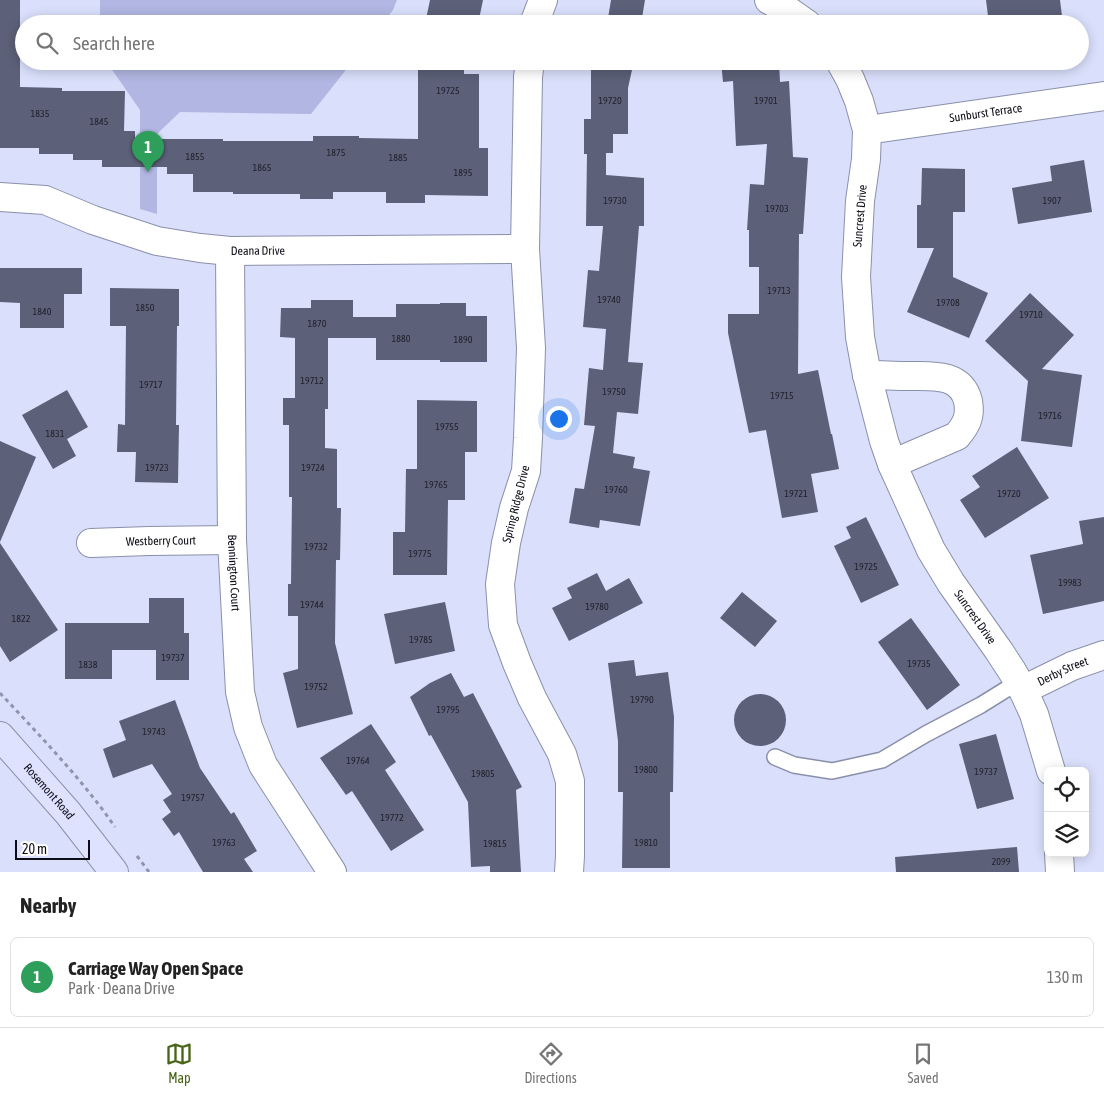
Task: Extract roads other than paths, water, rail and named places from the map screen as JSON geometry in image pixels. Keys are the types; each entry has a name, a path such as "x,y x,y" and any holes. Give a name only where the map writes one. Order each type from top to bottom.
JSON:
{"main road":[{"name":"Rosemont Road","path":"0,736 68,813 114,872"}],"street":[{"path":"537,15 543,0"},
{"path":"769,0 794,15"},
{"name":"Spring Ridge Drive","path":"529,70 525,249 531,348 528,438 526,472 514,508 500,584 503,626 532,698 562,754 570,781 569,872"},
{"name":"Suncrest Drive","path":"845,70 859,101 867,130 866,159 860,201 856,277 860,338 878,419 892,464 930,550 950,583 1000,651 1020,686 1034,714 1050,767"},
{"name":"Sunburst Terrace","path":"867,130 1104,96"},
{"name":"Deana Drive","path":"0,197 45,200 93,220 157,240 200,248 230,251 525,249"},
{"name":"Bennington Court","path":"230,251 232,540 240,692 248,727 263,765 332,872"},
{"path":"867,375 946,378 958,384 966,394 969,407 968,418 964,428 957,436 892,464"},
{"name":"Westberry Court","path":"91,543 232,540"},
{"name":"Derby Street","path":"1020,686 1104,655"},
{"path":"1059,857 1060,872"}],"lane":[{"path":"775,757 794,765 832,771 882,760 926,734 1020,686"}],"place":[{"name":"Carriage Way Open Space","path":"148,172"}]}
